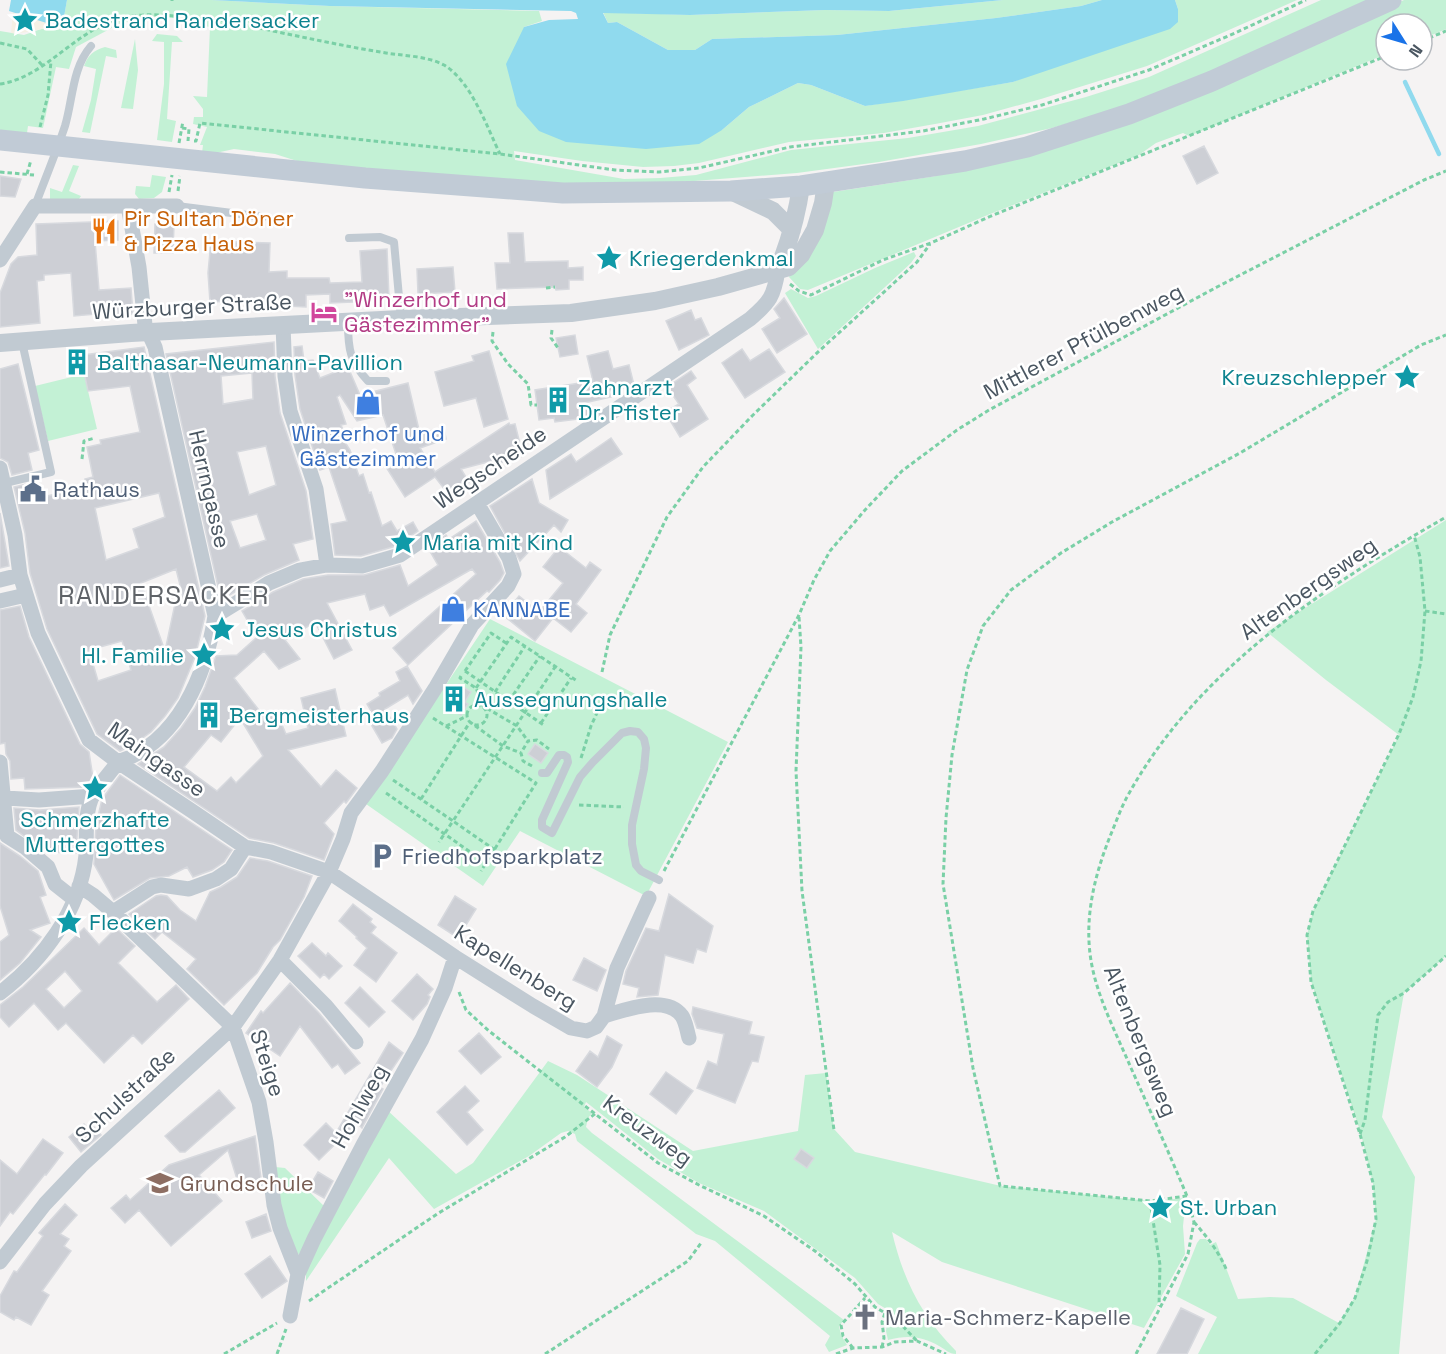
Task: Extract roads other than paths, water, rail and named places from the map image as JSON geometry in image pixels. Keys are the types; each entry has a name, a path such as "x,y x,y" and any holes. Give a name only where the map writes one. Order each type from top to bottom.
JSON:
{"main road":[{"path":"0,140 193,156 365,178 563,193 731,190 801,186 965,161 1027,147 1106,122 1212,81 1391,0"}],"street":[{"name":"Würzburger Straße","path":"0,343 401,319 572,313 614,308 718,287 789,267 808,245 819,217 826,183"},
{"path":"778,270 797,215 801,186"},
{"path":"731,190 773,211 792,230"},
{"path":"0,260 35,206 177,206"},
{"name":"Herrngasse","path":"118,762 145,750 164,732 190,696 202,673 208,654 215,616 155,347 145,325 139,267 128,206"},
{"name":"Wegscheide","path":"215,616 269,583 300,570 327,565 362,566 394,557 750,319 768,303 773,294 778,270"},
{"path":"283,326 285,376 290,411 316,489 327,565"},
{"name":"Maingasse","path":"0,468 20,575 26,595 48,657 89,740 245,848 271,852 329,872"},
{"name":"Schulstraße","path":"0,1262 45,1204 81,1166 233,1027 280,960 329,872 351,813 387,771 472,625 508,586 514,574 510,558 477,503"},
{"path":"0,580 20,575"},
{"path":"0,602 26,595"},
{"path":"0,762 4,837"},
{"path":"0,993 12,984 48,946 66,918 86,856 87,822 93,796 118,762"},
{"path":"1,796 39,800 93,796"},
{"name":"Steige","path":"4,837 26,848 48,867 55,884 76,892 93,895 233,1027 259,1102 274,1205 280,1228 298,1274"},
{"path":"113,912 152,887 161,885 189,889 216,879 231,869 245,848"},
{"name":"Kapellenberg","path":"329,872 453,964 570,1028 587,1031 596,1027 604,1016 617,968 649,898"},
{"path":"280,960 318,998 356,1042"},
{"name":"Hohlweg","path":"298,1274 363,1145 422,1039 446,988 453,964"},
{"path":"604,1016 643,1004 668,1006 680,1013 685,1021 689,1038"},
{"path":"290,1316 298,1274"}],"lane":[{"path":"35,206 65,124 79,65 91,46"},
{"path":"177,206 263,217"},
{"path":"349,238 380,237 394,242 401,319"},
{"path":"348,323 348,344 356,368 368,381 386,381"},
{"path":"4,483 51,472 21,340"},
{"path":"542,773 547,773 559,755 564,754 567,757 568,762 542,820 542,826 552,833 580,777 622,733 638,732 644,738 646,748 632,825 632,844 636,865 641,871 659,880"}],"water":[{"path":"11,0 67,0 62,28 9,11"},
{"path":"211,0 1003,0 889,11 825,10 690,15 603,13 608,23 617,22 668,50 695,50 712,39 837,35 996,18 1081,6 1102,0 1175,0 1178,22 1170,29 1013,82 903,101 865,106 811,85 798,83 749,107 722,130 699,144 646,149 566,142 539,131 517,106 506,64 524,27 549,20 578,19 576,13 571,11 330,6"}],"waterway":[{"path":"1405,82 1439,154"}],"place":[{"name":"Badestrand Randersacker","path":"25,20"},
{"name":"Pir Sultan Döner & Pizza Haus","path":"104,231"},
{"name":"Kriegerdenkmal","path":"609,258"},
{"name":"\"Winzerhof und Gästezimmer\"","path":"324,312"},
{"name":"Balthasar-Neumann-Pavillion","path":"77,362"},
{"name":"Kreuzschlepper","path":"1407,377"},
{"name":"Zahnarzt Dr. Pfister","path":"558,400"},
{"name":"Winzerhof und Gästezimmer","path":"368,402"},
{"name":"Rathaus","path":"33,489"},
{"name":"Maria mit Kind","path":"403,542"},
{"name":"KANNABE","path":"453,609"},
{"name":"Jesus Christus","path":"222,629"},
{"name":"Hl. Familie","path":"204,655"},
{"name":"Aussegnungshalle","path":"454,699"},
{"name":"Bergmeisterhaus","path":"209,715"},
{"name":"Schmerzhafte Muttergottes","path":"95,788"},
{"name":"Friedhofsparkplatz","path":"382,856"},
{"name":"Flecken","path":"69,922"},
{"name":"Grundschule","path":"160,1183"},
{"name":"St. Urban","path":"1160,1207"},
{"name":"Maria-Schmerz-Kapelle","path":"865,1317"}],"district":[{"name":"RANDERSACKER","path":"164,595"}]}
